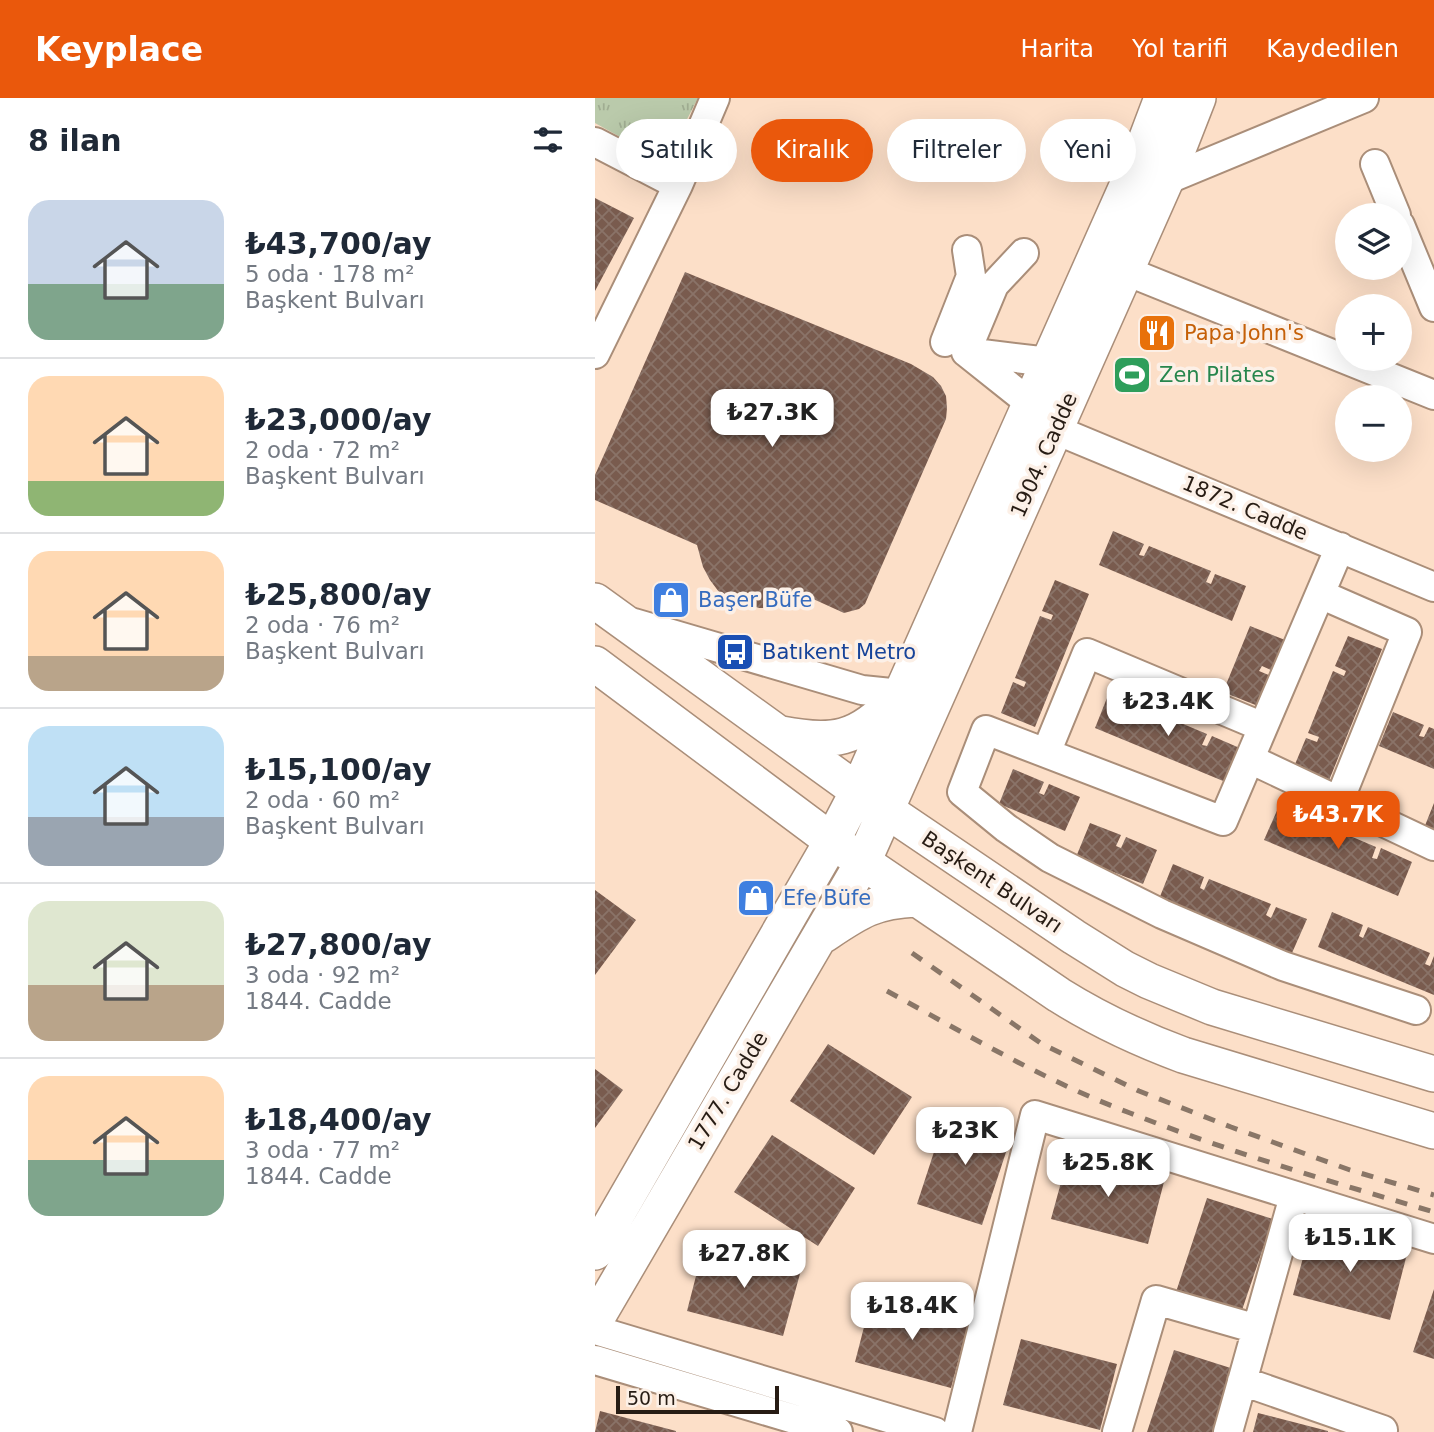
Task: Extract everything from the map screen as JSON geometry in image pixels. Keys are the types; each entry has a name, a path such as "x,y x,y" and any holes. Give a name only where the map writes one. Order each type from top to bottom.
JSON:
{"main road":[{"name":"1904. Cadde","path":"858,791 1139,159 1162,98"},
{"name":"1904. Cadde","path":"863,862 1166,180 1198,98"},
{"name":"Başkent Bulvarı","path":"606,610 858,791 1100,955 1149,981 1212,1007 1434,1074"},
{"path":"595,664 832,841 1069,1001 1114,1027 1227,1069 1434,1130"},
{"path":"779,734 825,739 850,735 880,717 901,694"},
{"name":"1777. Cadde","path":"595,1252 832,841 858,791"},
{"name":"1777. Cadde","path":"595,1321 863,862"},
{"path":"819,937 853,915 880,903 916,899"}],"street":[{"path":"595,354 678,185 715,98"},
{"path":"1166,180 1364,98"},
{"path":"595,142 678,185"},
{"path":"1374,164 1391,203"},
{"path":"956,347 971,276 967,250"},
{"path":"956,347 994,285 1024,253"},
{"path":"1412,254 1434,307"},
{"path":"1126,271 1434,395"},
{"path":"956,347 1049,362"},
{"path":"956,347 1030,403"},
{"name":"1872. Cadde","path":"1056,430 1434,587"},
{"path":"1340,547 1223,821 986,730 962,792 1006,828 1050,858 1161,914 1283,966 1416,1010"},
{"path":"1320,594 1407,632 1339,801"},
{"path":"606,610 862,690 901,694"},
{"path":"649,640 860,702 901,694"},
{"path":"1046,753 1087,653 1263,727"},
{"path":"1250,759 1434,846"},
{"path":"957,1432 1035,1115 1434,1239"},
{"path":"1228,1432 1294,1196"},
{"path":"1117,1432 1156,1300 1257,1329"},
{"path":"595,1330 935,1432"},
{"path":"595,1360 838,1432"},
{"path":"1242,1381 1383,1430 1382,1432"}],"green space":[{"path":"595,98 698,98 687,119 616,119 616,135 595,123"},
{"path":"627,98 685,98 674,119 635,119 620,111"}],"building":[{"path":"595,198 634,218 595,291"},
{"path":"685,272 911,364 933,377 941,386 946,396 946,419 865,604 859,609 844,613 811,598 804,603 776,608 759,608 733,600 719,592 710,580 697,545 595,500 595,475"},
{"path":"1113,531 1144,544 1139,555 1144,556 1149,546 1211,571 1206,582 1211,584 1215,574 1246,586 1232,621 1099,565"},
{"path":"1055,580 1089,594 1035,727 1001,713 1013,682 1024,687 1026,682 1015,678 1040,616 1051,620 1053,615 1042,611"},
{"path":"1250,626 1285,640 1273,671 1262,666 1259,671 1271,676 1258,706 1223,692"},
{"path":"1348,636 1382,649 1328,783 1293,769 1306,738 1317,742 1319,737 1308,733 1333,671 1344,676 1346,671 1335,666"},
{"path":"1109,693 1140,706 1136,717 1140,719 1145,708 1207,734 1202,745 1207,746 1212,736 1242,749 1228,783 1095,728"},
{"path":"1393,712 1424,725 1419,736 1424,737 1429,727 1434,729 1434,769 1379,746"},
{"path":"1013,769 1044,782 1039,793 1044,795 1049,784 1080,797 1065,831 999,804"},
{"path":"1434,803 1434,843 1420,838"},
{"path":"1279,806 1310,819 1305,830 1310,832 1315,821 1376,847 1372,858 1377,859 1381,848 1412,862 1398,896 1264,840"},
{"path":"1090,823 1121,835 1116,846 1121,848 1126,837 1157,850 1143,884 1076,857"},
{"path":"1173,864 1204,877 1200,888 1204,890 1209,879 1271,904 1266,915 1271,918 1276,907 1307,919 1292,953 1159,899"},
{"path":"595,890 636,920 595,975"},
{"path":"1332,912 1363,925 1359,936 1363,938 1368,927 1430,953 1425,964 1430,966 1434,956 1434,995 1318,947"},
{"path":"828,1044 912,1097 874,1155 790,1101"},
{"path":"595,1069 623,1090 595,1128"},
{"path":"948,1109 1013,1131 982,1225 917,1204"},
{"path":"772,1135 855,1188 818,1246 734,1192"},
{"path":"1069,1153 1165,1178 1148,1244 1051,1219"},
{"path":"1207,1198 1273,1219 1241,1313 1176,1292"},
{"path":"1311,1228 1407,1254 1390,1320 1293,1295"},
{"path":"704,1245 801,1270 783,1336 687,1311"},
{"path":"1434,1289 1434,1359 1413,1352"},
{"path":"872,1296 969,1321 951,1388 855,1362"},
{"path":"1021,1339 1117,1364 1100,1430 1003,1405"},
{"path":"1174,1350 1240,1371 1220,1432 1147,1432"},
{"path":"600,1411 676,1431 676,1432 595,1432"},
{"path":"1258,1413 1328,1431 1328,1432 1253,1432"}],"railway":[{"path":"912,953 1042,1044 1139,1091 1350,1170 1434,1195"},
{"path":"887,991 1006,1056 1098,1100 1243,1154 1434,1212"}],"place":[{"name":"Papa John's","path":"1157,333"},
{"name":"Zen Pilates","path":"1132,375"},
{"name":"Başer Büfe","path":"671,600"},
{"name":"Batıkent Metro","path":"735,652"},
{"name":"Efe Büfe","path":"756,898"}]}
